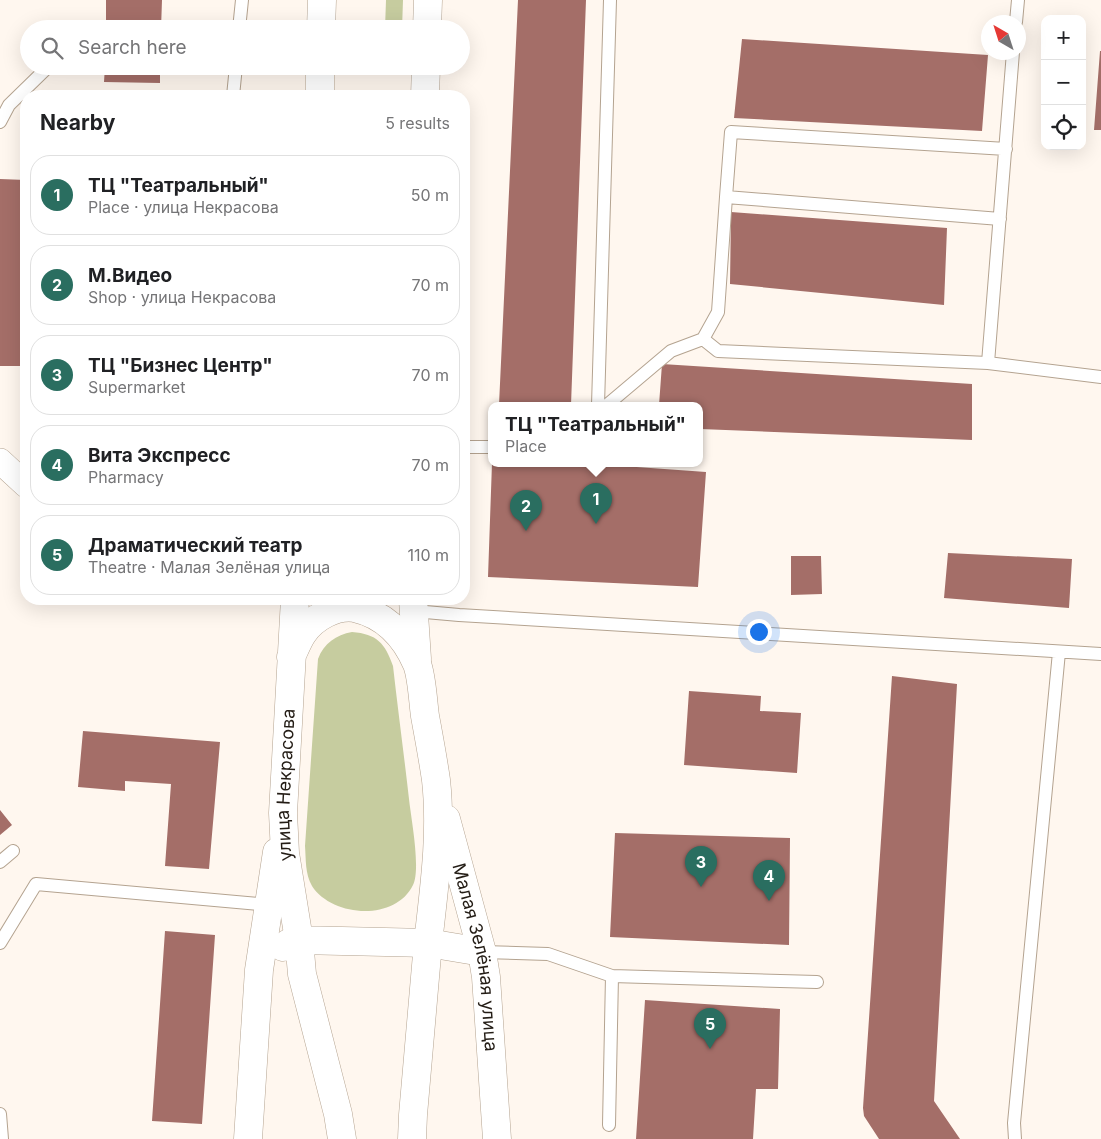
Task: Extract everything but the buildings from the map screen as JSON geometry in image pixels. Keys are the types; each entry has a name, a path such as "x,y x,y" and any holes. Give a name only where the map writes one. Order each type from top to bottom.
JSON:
{"main road":[{"path":"321,20 322,0"},
{"path":"427,20 428,0"},
{"path":"320,75 320,90"},
{"path":"425,90 426,75"},
{"name":"улица Некрасова","path":"295,605 283,813 285,853 299,940 302,974 338,1114 342,1139"},
{"name":"улица Некрасова","path":"412,1139 412,1115 436,875 437,842 436,781 417,665 414,605"},
{"name":"улица Некрасова","path":"291,657 304,632 318,618 334,610 352,608 373,613 389,623 402,637 417,665"},
{"name":"Малая Зелёная улица","path":"436,781 482,952 486,978 497,1139"},
{"path":"248,1139 259,970 283,813"},
{"path":"259,970 274,952 289,943 299,940 428,943 482,952"}],"street":[{"path":"0,461 20,479"}],"lane":[{"path":"241,20 242,0"},
{"path":"598,402 610,0"},
{"path":"1017,15 1018,0"},
{"path":"988,363 1012,60"},
{"path":"24,90 40,75"},
{"path":"234,90 235,75"},
{"path":"0,122 9,105 20,94"},
{"path":"611,402 671,351 703,339 718,312 731,132 1006,149"},
{"path":"726,197 1000,218"},
{"path":"703,339 718,351 988,363 1101,376"},
{"path":"470,447 488,447"},
{"path":"414,605 468,616 1101,654"},
{"path":"1015,1139 1015,1113 1059,652"},
{"path":"0,862 13,851"},
{"path":"0,943 36,884 269,905"},
{"path":"482,952 548,954 612,976 817,982"},
{"path":"609,1124 612,976"},
{"path":"0,1114 2,1139"}],"green space":[{"path":"386,0 403,0 402,20 385,20"},
{"path":"352,632 368,635 379,641 387,651 393,666 416,856 413,885 404,897 392,905 378,910 363,911 348,909 334,904 321,896 312,886 307,871 305,846 318,659 327,644 341,635"}],"place":[{"name":"ТЦ \"Театральный\"","path":"596,524"},
{"name":"М.Видео","path":"526,531"},
{"name":"ТЦ \"Бизнес Центр\"","path":"701,887"},
{"name":"Вита Экспресс","path":"769,901"},
{"name":"Драматический театр","path":"710,1049"}]}
